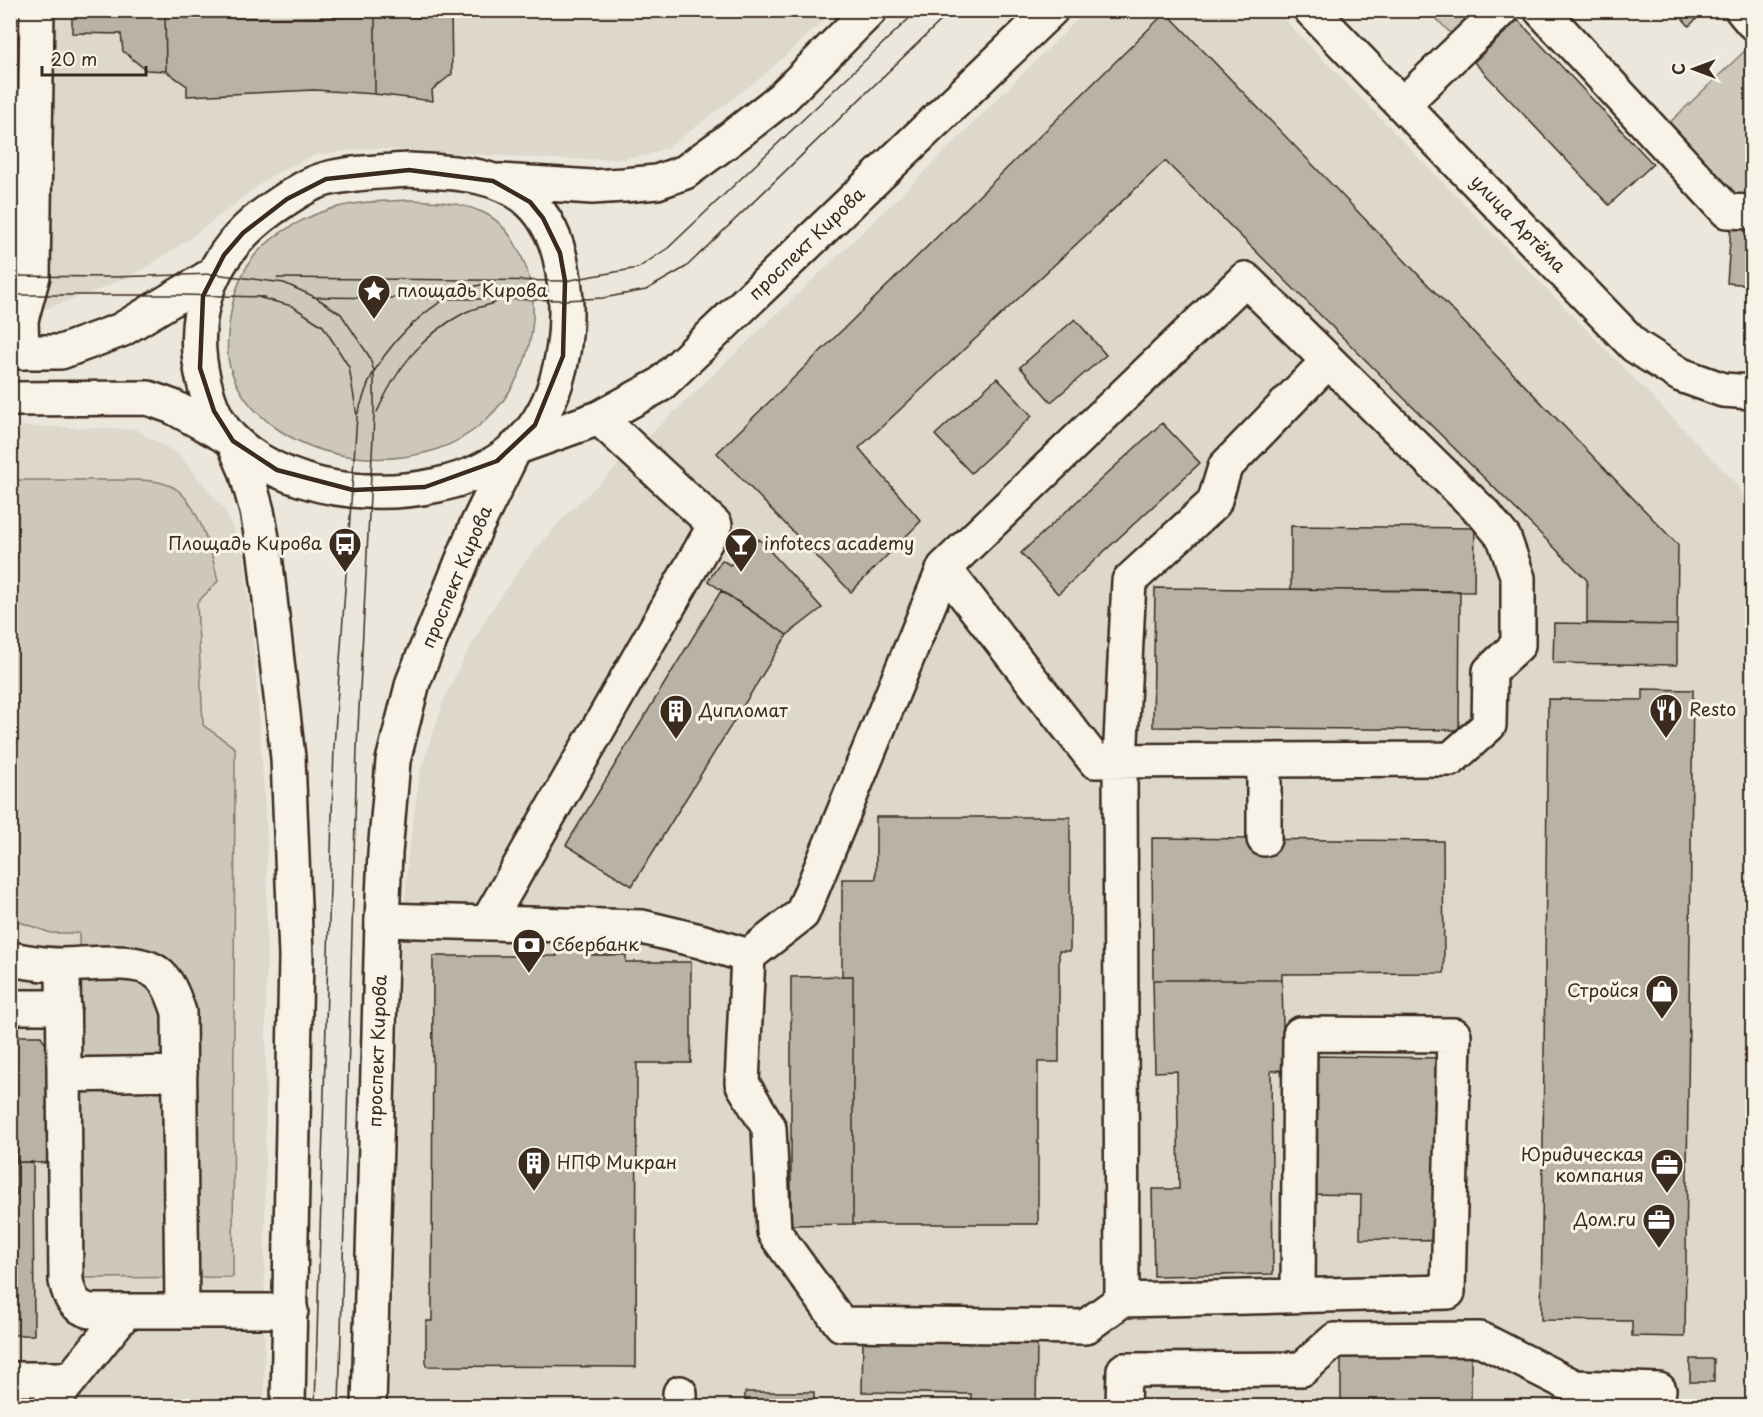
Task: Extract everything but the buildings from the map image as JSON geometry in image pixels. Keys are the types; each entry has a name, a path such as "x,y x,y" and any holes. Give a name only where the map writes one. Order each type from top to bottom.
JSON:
{"main road":[{"path":"37,10 33,276 21,320 16,352 61,352 121,330 208,285"},
{"path":"288,1407 296,956 288,758 265,555 257,511 246,471 233,441 214,411 200,368 198,339 208,285 224,255 261,217 294,194 326,179 409,170 463,174 493,181 592,187 657,182 685,172 782,98 870,10"},
{"name":"проспект Кирова","path":"369,1407 382,920 393,761 413,682 476,527 515,448 599,418 660,385 1051,10"},
{"name":"улица Артёма","path":"1311,10 1635,346 1681,375 1723,390 1752,392"},
{"path":"1402,104 1501,10"},
{"path":"1541,10 1726,211 1752,212"},
{"path":"1742,10 1752,22"},
{"path":"10,399 148,398 173,406 278,470 328,487 396,491 452,481 478,471 515,448 535,425 549,400 557,379 563,356 566,325 565,280 560,253 543,218 530,202 517,192 493,181"},
{"path":"944,568 1095,761 1451,759 1488,725 1490,671 1518,645 1518,578 1504,538 1485,515 1245,279 944,568 802,914 748,956 742,1083 770,1128 774,1232 841,1324 1085,1328 1122,1300 1448,1292 1454,1035 1300,1034 1298,1295"},
{"path":"1122,1300 1120,761 1129,581 1214,503 1225,467 1328,362"},
{"path":"487,923 715,525 599,418"},
{"path":"1264,760 1264,839"},
{"path":"382,920 642,927 700,941 748,956"},
{"path":"10,959 63,965 111,963 135,965 156,972 170,988 179,1012 182,1311"},
{"path":"63,965 66,1281 69,1297 77,1307 90,1311 291,1311"},
{"path":"10,1007 64,1008"},
{"path":"64,1075 180,1072"},
{"path":"48,1407 126,1311"},
{"path":"1123,1407 1124,1370 1302,1369 1335,1340 1480,1339 1575,1386 1659,1390"},
{"path":"10,1379 71,1379"}],"highlighted area":[{"path":"409,170 493,181 530,202 543,218 560,253 565,281 563,356 535,425 497,461 425,487 353,490 277,470 233,441 214,411 200,368 203,296 224,255 243,233 287,199 326,179"}],"shaded area":[{"path":"11,11 834,11 764,75 669,147 647,155 622,159 556,159 370,148 315,155 271,176 189,239 145,268 101,289 11,321"},
{"path":"1086,11 1276,11 1733,480 1752,508 1752,1406 389,1406 401,955 408,857 420,772 444,700 462,662 489,614 524,563 564,517 890,206"},
{"path":"1429,11 1478,11 1452,35"},
{"path":"1752,44 1752,199 1732,198 1665,127"},
{"path":"410,200 456,204 482,212 496,221 513,240 524,262 532,290 533,319 529,347 519,374 504,399 485,421 462,438 435,450 406,457 364,458 335,454 298,441 264,419 250,405 239,388 229,364 231,312 243,273 251,260 273,238 305,219 347,205"},
{"path":"11,426 135,429 179,455 224,509 244,554 255,661 267,837 264,1406 11,1406"},
{"path":"11,480 140,480 166,484 180,492 194,510 205,534 212,558 218,581 197,603 203,725 235,748 233,1277 82,1278 79,933 51,933 11,919"}],"tram line":[{"path":"277,278 565,281 638,268 668,248 918,10"},
{"path":"313,297 566,300 603,298 646,290 686,267 952,10"},
{"path":"10,276 111,277 214,274 284,283 315,297 341,314 369,356 374,371 374,417 357,748 339,1406"},
{"path":"358,413 372,375 384,356 408,328 421,316 451,296 484,284"},
{"path":"10,295 265,297"},
{"path":"257,297 292,306 323,326 349,367 357,416 334,747 315,1406"},
{"path":"377,412 393,381 423,343 464,313 495,303"}],"place":[{"name":"площадь Кирова","path":"374,320"},
{"name":"Площадь Кирова","path":"345,573"},
{"name":"infotecs academy","path":"741,573"},
{"name":"Resto","path":"1666,739"},
{"name":"Дипломат","path":"676,740"},
{"name":"Сбербанк","path":"529,974"},
{"name":"Стройся","path":"1662,1020"},
{"name":"НПФ Микран","path":"534,1192"},
{"name":"Юридическая компания","path":"1667,1194"},
{"name":"Дом.ru","path":"1659,1249"}]}
